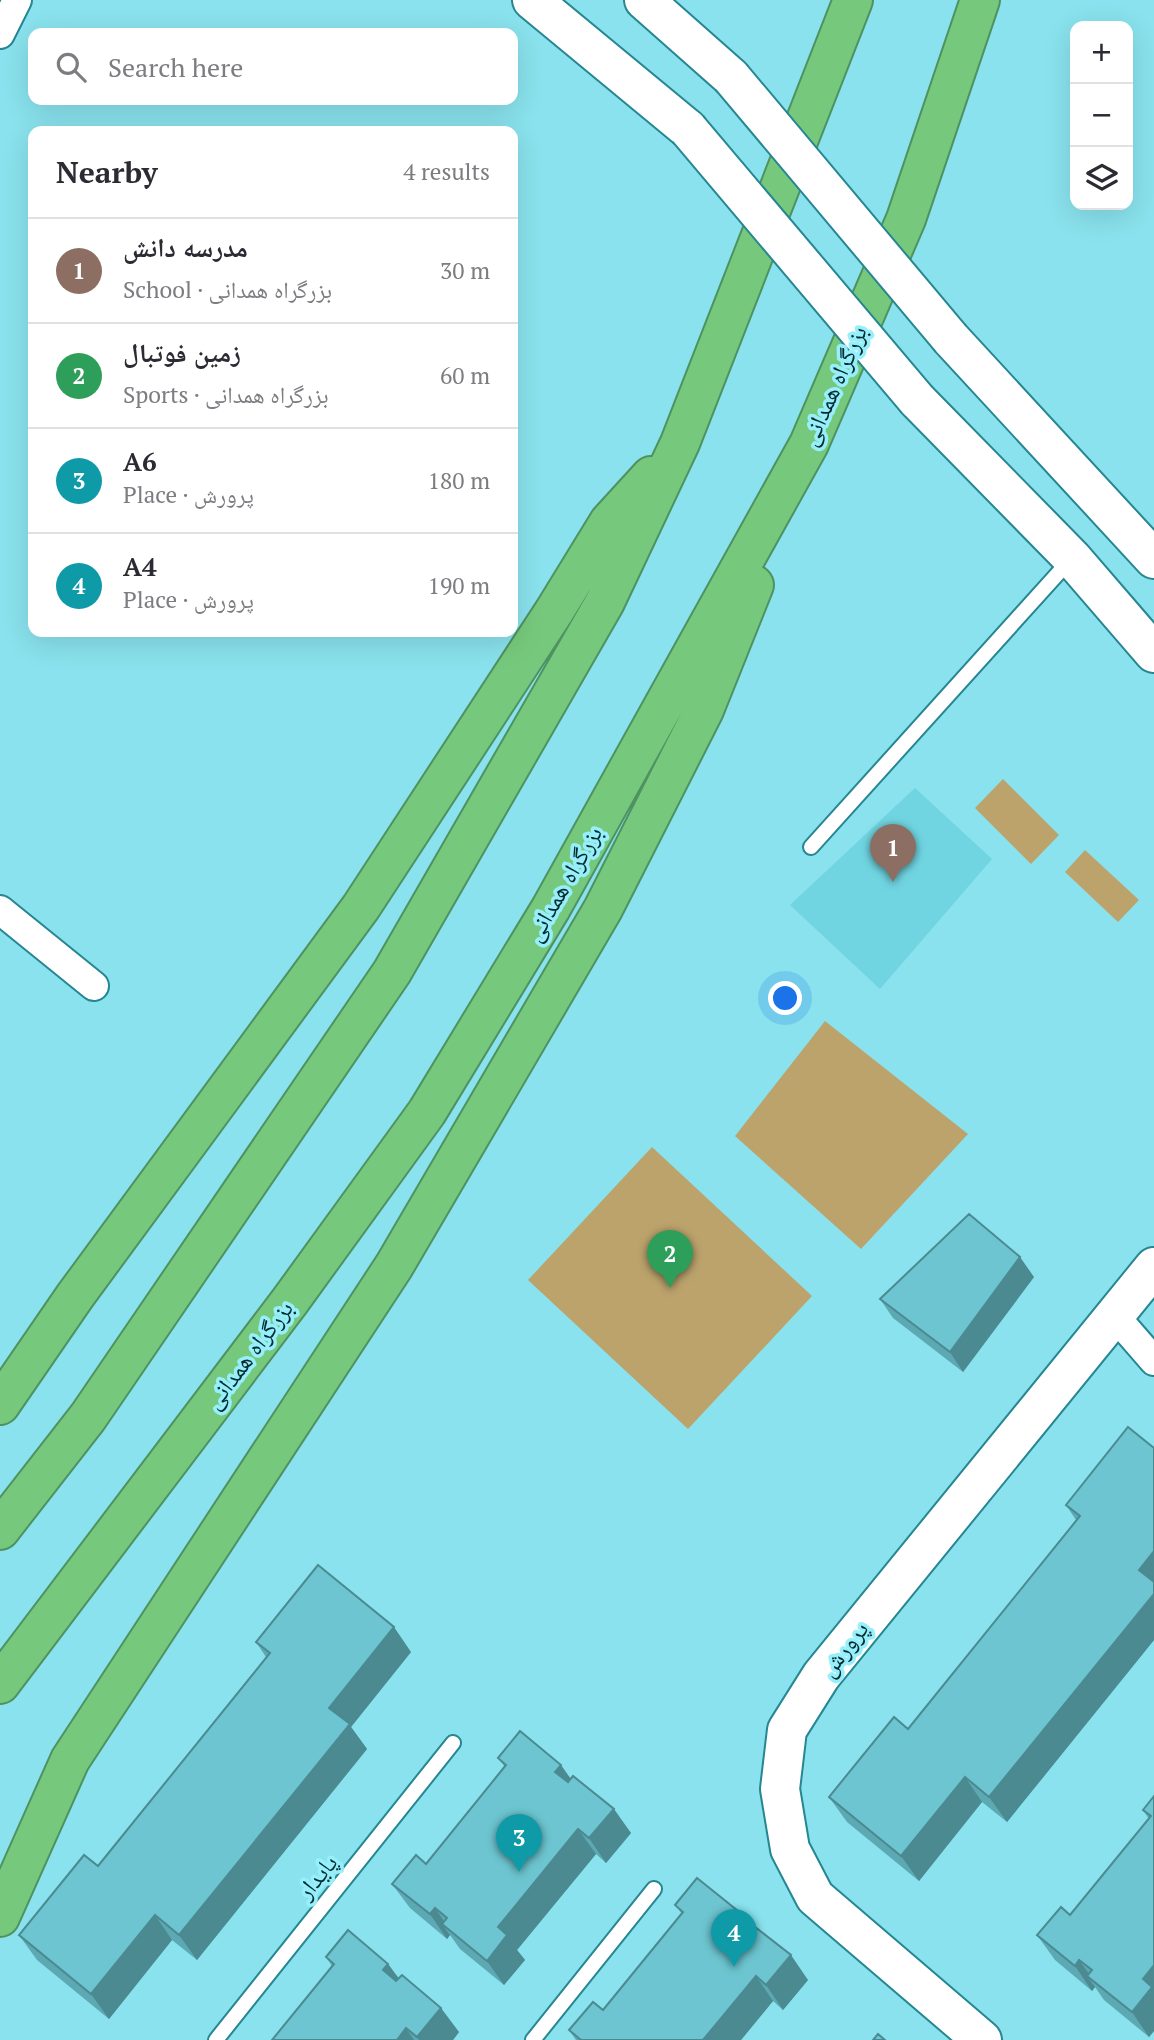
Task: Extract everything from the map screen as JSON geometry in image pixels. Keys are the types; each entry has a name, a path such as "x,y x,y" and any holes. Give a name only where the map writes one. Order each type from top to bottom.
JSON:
{"highway":[{"path":"0,1530 88,1418 392,972 605,602 680,443 853,0"},
{"name":"بزرگراه همدانی","path":"0,1684 290,1301 427,1112 551,908 809,444 906,219 980,0"},
{"path":"0,1405 75,1296 361,906 555,610 609,522 680,443"},
{"path":"0,1917 70,1760 394,1266 603,909 704,710 809,444"},
{"path":"0,1377 75,1296"}],"street":[{"path":"0,34 17,0"},
{"path":"532,0 688,129 917,400 1072,558 1154,653"},
{"path":"644,0 731,77 951,339 1154,559"},
{"path":"0,910 94,986"},
{"name":"پرورش","path":"982,2040 816,1897 790,1849 780,1789 787,1730 821,1676 1154,1267"},
{"path":"1114,1315 1154,1361"}],"lane":[{"path":"811,847 1072,558"},
{"name":"پایدار","path":"216,2040 453,1743"},
{"path":"533,2040 654,1889"}],"shaded area":[{"path":"1003,779 1059,835 1031,864 975,808"},
{"path":"915,788 992,859 880,989 790,905"},
{"path":"1085,850 1139,900 1118,922 1065,872"},
{"path":"825,1021 968,1134 861,1249 735,1136"},
{"path":"652,1147 812,1296 688,1429 528,1280"}],"building":[{"path":"969,1214 1020,1257 950,1352 880,1299"},
{"path":"1128,1427 1154,1448 1154,1551 1139,1570 1154,1582 1154,1594 989,1797 965,1777 901,1856 829,1797 894,1717 908,1729 1080,1516 1066,1505"},
{"path":"318,1565 394,1627 329,1708 350,1724 179,1935 155,1915 91,1994 19,1935 84,1855 98,1866 270,1653 256,1642"},
{"path":"520,1731 561,1765 555,1772 568,1782 573,1776 614,1809 589,1838 578,1829 498,1927 507,1935 487,1961 442,1924 447,1918 435,1908 430,1914 392,1884 416,1855 426,1864 506,1765 498,1758"},
{"path":"1154,1796 1154,1965 1143,1979 1152,1987 1132,2012 1087,1976 1092,1970 1079,1960 1075,1966 1037,1935 1061,1907 1070,1915 1151,1816 1143,1810"},
{"path":"697,1878 738,1911 732,1918 745,1929 750,1923 791,1955 766,1985 756,1976 703,2040 581,2040 569,2030 593,2002 603,2010 683,1912 675,1905"},
{"path":"348,1930 388,1964 383,1970 396,1981 402,1975 441,2008 417,2037 406,2028 397,2040 272,2040 334,1964 326,1957"},
{"path":"878,2034 885,2040 873,2040"}],"place":[{"name":"مدرسه دانش","path":"893,882"},
{"name":"زمین فوتبال","path":"670,1288"},
{"name":"A6","path":"519,1872"},
{"name":"A4","path":"734,1967"}]}
